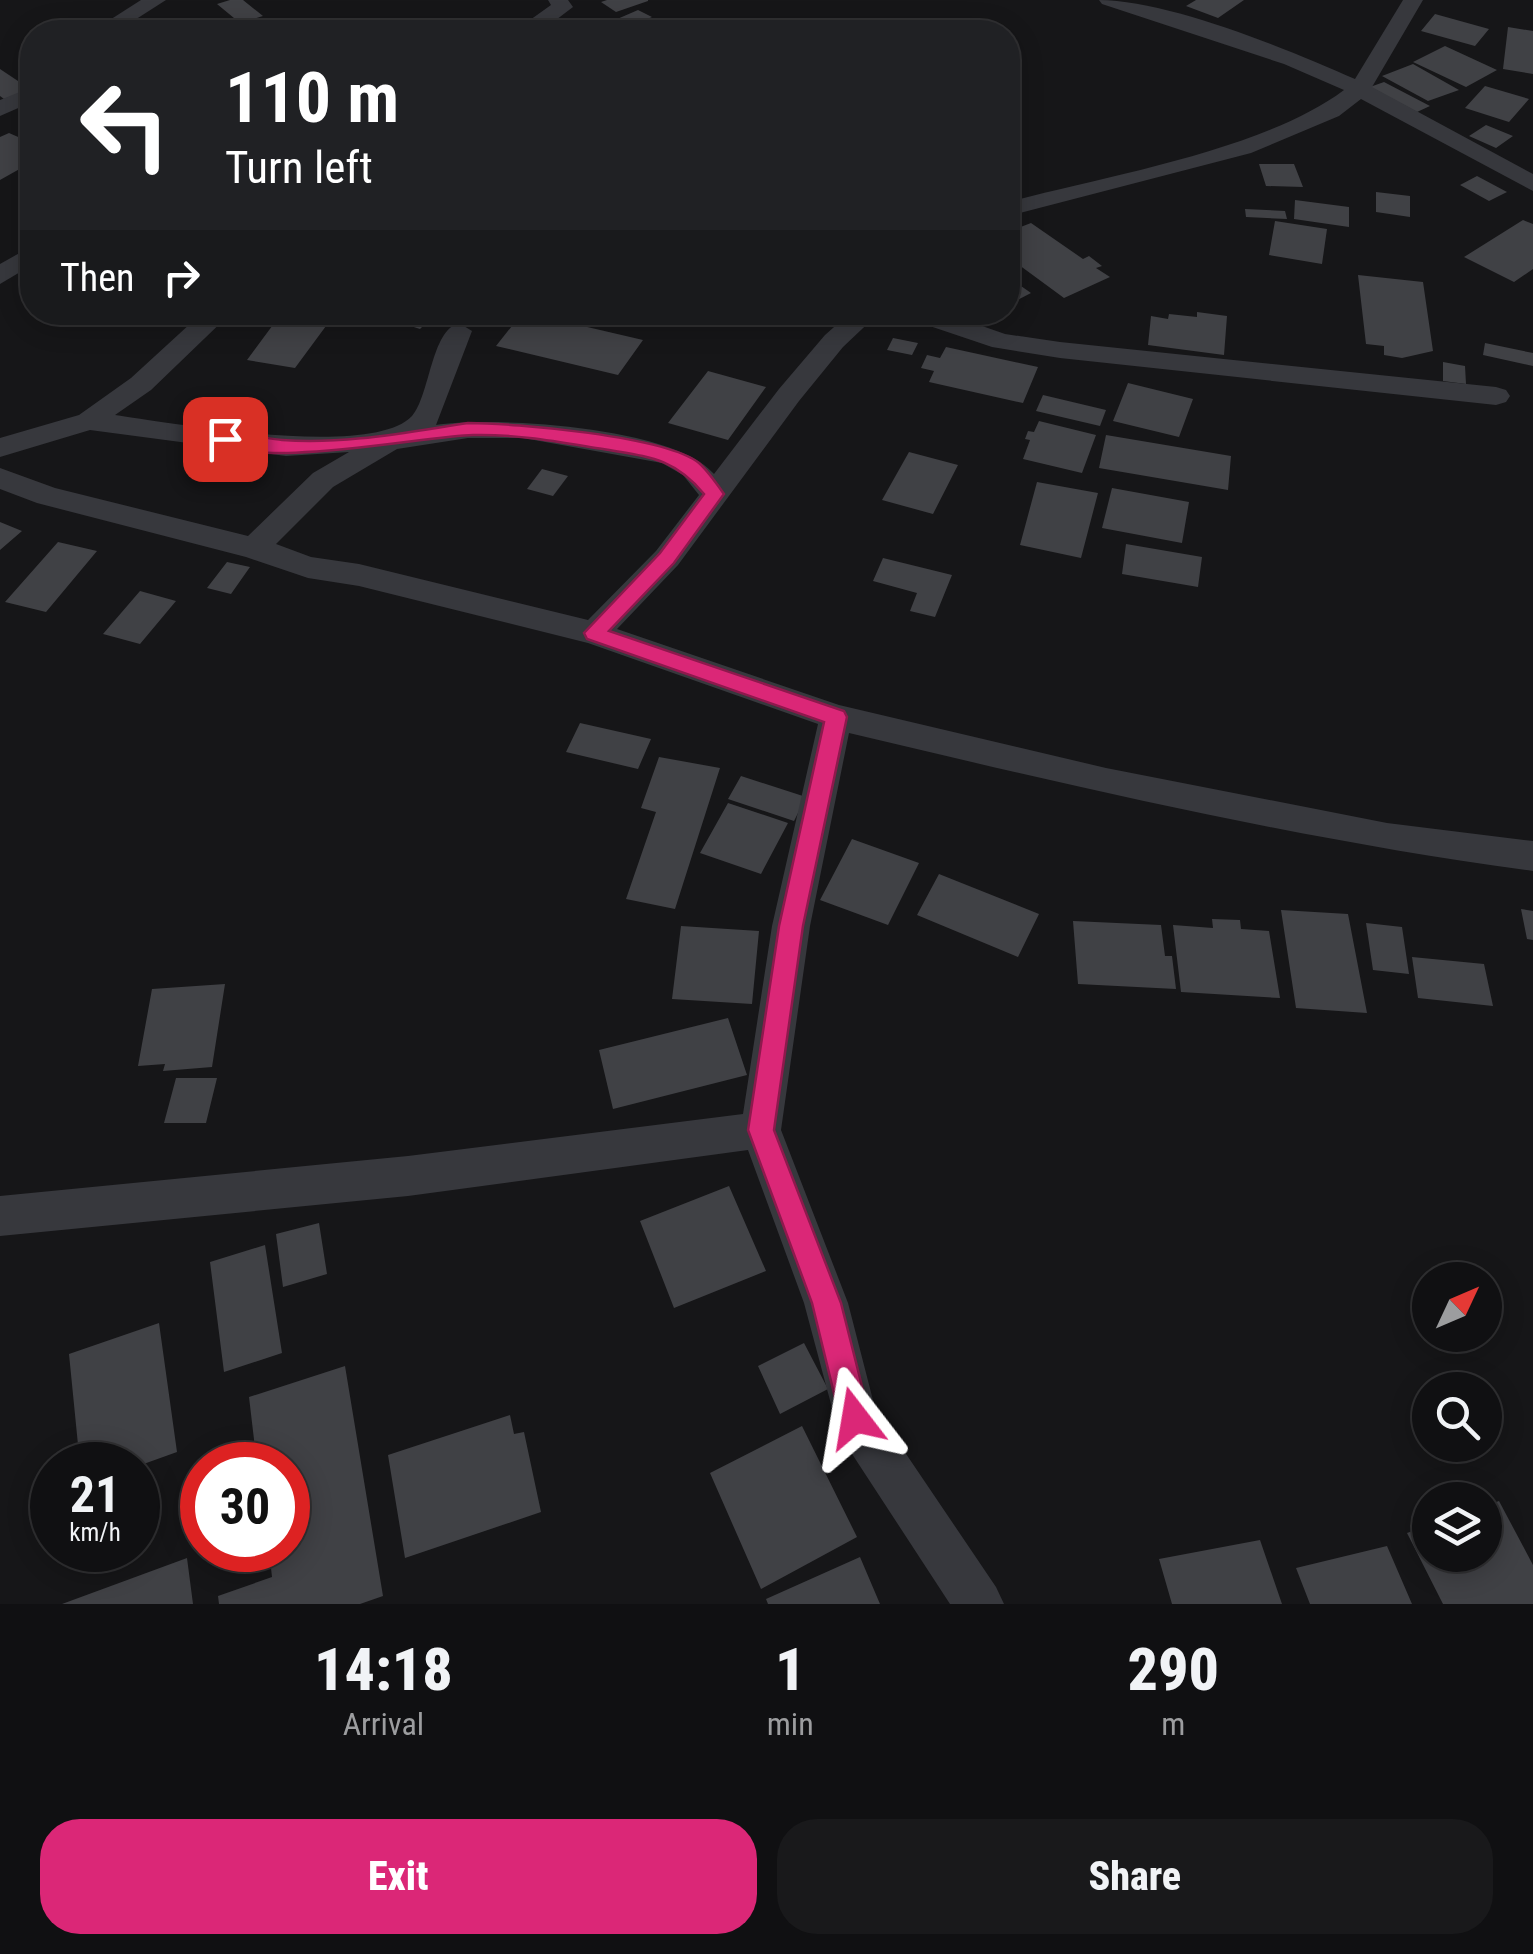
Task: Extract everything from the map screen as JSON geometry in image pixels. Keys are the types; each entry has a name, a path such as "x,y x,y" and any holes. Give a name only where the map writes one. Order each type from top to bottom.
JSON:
{"street":[{"path":"122,20 156,0"},
{"path":"544,20 562,7 558,0"},
{"path":"1109,0 1278,54 1360,89 1533,184"},
{"path":"1020,205 1242,148 1331,112 1360,89 1413,0"},
{"path":"0,448 88,421 141,384 206,325"},
{"path":"594,633 667,558 763,434 788,395 852,325"},
{"path":"954,325 1001,341 1060,350 1496,396"},
{"path":"254,548 323,480 353,459 396,440 424,422 459,331"},
{"path":"88,421 286,447 396,440 468,429 523,429 670,455 692,468 714,494"},
{"path":"0,478 46,496 254,548 308,567 374,578 594,633 836,717 1106,781 1387,838 1533,856"},
{"path":"836,717 791,926 761,1130 826,1303 855,1418 979,1604"},
{"path":"0,1216 408,1176 761,1130"}],"building":[{"path":"243,0 263,16 236,20 217,4"},
{"path":"1196,0 1244,0 1218,18 1186,6"},
{"path":"648,1 616,12 601,2"},
{"path":"638,10 652,17 645,20 615,20"},
{"path":"1435,14 1489,29 1475,46 1421,31"},
{"path":"1508,27 1533,31 1533,74 1503,69"},
{"path":"1445,46 1497,70 1466,87 1413,62"},
{"path":"1413,64 1459,90 1428,101 1382,76"},
{"path":"0,69 20,82 20,93 4,99 0,96"},
{"path":"1384,82 1430,106 1417,112 1370,87"},
{"path":"1485,86 1529,99 1509,122 1465,108"},
{"path":"1486,125 1513,136 1496,148 1469,136"},
{"path":"9,133 20,138 20,169 0,180 0,137"},
{"path":"1259,164 1294,164 1303,187 1266,186"},
{"path":"1477,176 1507,192 1489,201 1460,185"},
{"path":"1376,192 1410,196 1410,217 1376,212"},
{"path":"1295,200 1349,207 1349,227 1294,219"},
{"path":"1245,209 1285,211 1287,219 1246,217"},
{"path":"1523,220 1533,224 1533,269 1514,282 1464,257"},
{"path":"1275,221 1327,229 1322,264 1269,255"},
{"path":"1031,223 1083,259 1089,256 1102,266 1096,268 1110,277 1064,298 1020,266 1020,227"},
{"path":"1358,275 1423,282 1433,351 1402,358 1384,355 1384,346 1366,344"},
{"path":"1020,285 1031,293 1020,299"},
{"path":"1197,312 1227,316 1224,355 1148,345 1151,316 1197,317"},
{"path":"273,325 326,326 295,368 247,360"},
{"path":"513,325 579,325 643,340 618,375 496,346"},
{"path":"893,338 918,343 912,355 887,350"},
{"path":"1485,343 1533,353 1533,366 1483,355"},
{"path":"946,347 1038,367 1023,403 929,382 934,371 921,368 927,355 940,358"},
{"path":"1443,362 1465,366 1466,384 1443,381"},
{"path":"708,371 766,387 728,440 668,423"},
{"path":"1128,383 1193,399 1179,437 1113,421"},
{"path":"1043,395 1106,410 1100,426 1036,411"},
{"path":"1039,421 1096,435 1082,473 1023,459 1030,440 1025,439 1028,431 1034,432"},
{"path":"1106,435 1231,456 1228,490 1099,468"},
{"path":"909,452 958,465 933,514 882,500"},
{"path":"542,469 568,476 553,496 527,489"},
{"path":"1037,482 1098,493 1081,558 1020,545"},
{"path":"1112,488 1189,502 1182,543 1102,528"},
{"path":"0,522 22,531 0,550"},
{"path":"58,542 97,551 46,612 5,602"},
{"path":"1126,544 1202,557 1198,587 1122,574"},
{"path":"883,558 952,575 935,617 910,611 917,593 873,581"},
{"path":"227,562 250,567 231,594 207,588"},
{"path":"140,591 176,601 140,644 103,634"},
{"path":"580,723 651,739 638,769 566,752"},
{"path":"659,757 720,768 675,909 626,899 656,812 641,808"},
{"path":"741,776 806,797 794,821 728,799"},
{"path":"728,803 788,823 761,874 700,853"},
{"path":"852,839 919,863 888,925 820,900"},
{"path":"939,874 1039,914 1018,957 917,915"},
{"path":"1521,909 1533,911 1533,940 1527,939"},
{"path":"1281,910 1348,914 1367,1013 1296,1008"},
{"path":"1212,919 1240,920 1241,929 1269,931 1280,998 1181,992 1173,925 1213,928"},
{"path":"1073,921 1161,925 1165,956 1172,956 1176,989 1078,984"},
{"path":"1366,923 1402,927 1409,974 1373,970"},
{"path":"681,926 759,931 752,1004 672,999"},
{"path":"1412,957 1484,964 1493,1006 1418,998"},
{"path":"225,984 212,1067 163,1071 165,1064 138,1066 152,989"},
{"path":"728,1018 747,1075 613,1109 599,1050"},
{"path":"176,1078 217,1078 206,1123 164,1123"},
{"path":"729,1186 766,1271 674,1308 640,1221"},
{"path":"319,1223 327,1274 283,1287 276,1234"},
{"path":"265,1245 282,1353 224,1372 210,1262"},
{"path":"159,1323 177,1452 160,1458 160,1442 78,1442 69,1354"},
{"path":"804,1343 828,1389 780,1414 758,1366"},
{"path":"345,1366 383,1596 360,1604 219,1604 218,1596 272,1577 271,1572 310,1572 310,1442 254,1442 249,1397"},
{"path":"510,1415 514,1434 524,1432 541,1512 405,1558 388,1455"},
{"path":"802,1426 857,1537 761,1589 710,1473"},
{"path":"1502,1507 1533,1565 1533,1604 1443,1604 1427,1572 1502,1572"},
{"path":"1260,1540 1282,1604 1172,1604 1159,1559"},
{"path":"1387,1546 1412,1604 1310,1604 1296,1568"},
{"path":"860,1557 880,1604 768,1604 766,1599"},
{"path":"180,1561 180,1572 189,1572 193,1604 62,1604 149,1572 160,1572 160,1568"}],"route":[{"path":"225,439 286,447 396,440 468,429 523,429 670,455 692,468 714,494 667,558 594,633 836,717 791,926 761,1130 826,1303 855,1418"}]}
